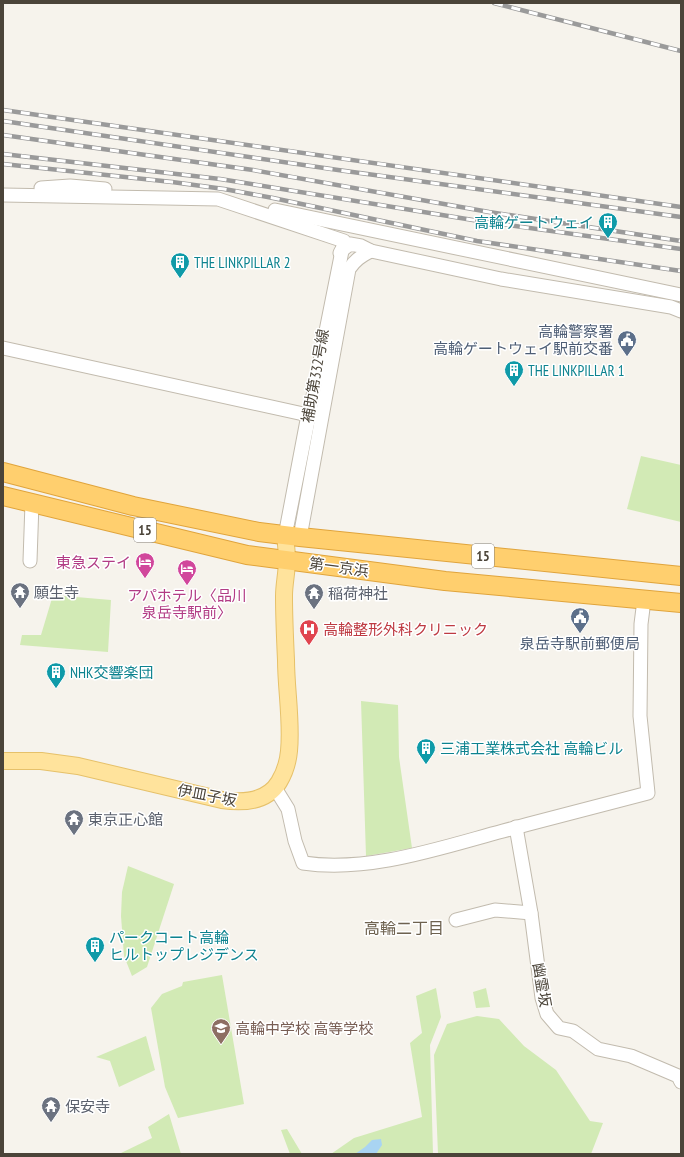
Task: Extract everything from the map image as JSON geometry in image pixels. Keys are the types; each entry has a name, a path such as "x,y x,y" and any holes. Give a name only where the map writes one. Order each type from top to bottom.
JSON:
{"highway":[{"name":"第一京浜","path":"3,472 133,506 259,532 681,576"},
{"name":"第一京浜","path":"3,496 247,555 446,581 681,603"}],"main road":[{"path":"275,788 288,762 289,750 284,594 287,560 293,536"},
{"name":"伊皿子坂","path":"3,761 41,761 78,766 235,802 251,800 262,796 275,788"}],"street":[{"path":"3,191 70,186 218,199 681,295"},
{"path":"3,195 218,199 344,241 293,536"},
{"name":"補助第332号線","path":"293,536 336,264 341,251 350,244 501,279 671,307 681,311"},
{"path":"3,348 308,415 293,536"},
{"path":"30,561 32,503"},
{"path":"275,788 288,809 295,842 303,863 321,866 368,863 415,854 648,793 640,716 642,618 644,600"},
{"name":"幽霊坂","path":"516,827 531,913 542,998 547,1014 559,1028 573,1031 598,1049 631,1056 678,1076 681,1082"},
{"path":"456,920 495,910 531,913"}],"green space":[{"path":"641,456 681,465 681,522 627,509"},
{"path":"53,595 111,600 108,652 20,645 22,635 41,635"},
{"path":"361,701 398,705 399,757 412,848 366,856"},
{"path":"128,866 174,884 147,967 132,976 124,956 121,916 122,892"},
{"path":"222,975 244,1104 178,1118 165,1087 151,1008 162,994 182,986 183,982"},
{"path":"436,988 441,1017 430,1045 433,1154 331,1154 354,1138 422,1117 410,1043 422,1033 416,996"},
{"path":"486,988 490,1007 476,1008 473,992"},
{"path":"477,1016 499,1019 524,1046 556,1070 590,1121 603,1123 591,1154 438,1154 434,1055 447,1024"},
{"path":"146,1036 155,1070 119,1087 110,1061 96,1057"},
{"path":"169,1114 181,1154 119,1154 152,1138 148,1127"},
{"path":"287,1129 302,1154 290,1154 281,1130"}],"water":[{"path":"381,1139 382,1145 376,1154 355,1154 372,1140"}],"railway":[{"path":"494,3 681,51"},
{"path":"3,110 681,207"},
{"path":"3,121 338,170 681,217"},
{"path":"3,135 253,170 489,212 681,241"},
{"path":"3,154 220,179 479,221 681,249"},
{"path":"3,164 224,189 477,241 681,271"}],"place":[{"name":"高輪ゲートウェイ","path":"608,239"},
{"name":"THE LINKPILLAR 2","path":"180,279"},
{"name":"高輪警察署 高輪ゲートウェイ駅前交番","path":"627,357"},
{"name":"THE LINKPILLAR 1","path":"514,387"},
{"name":"東急ステイ","path":"145,579"},
{"name":"アパホテル〈品川 泉岳寺駅前〉","path":"187,586"},
{"name":"願生寺","path":"20,609"},
{"name":"稲荷神社","path":"314,610"},
{"name":"泉岳寺駅前郵便局","path":"580,634"},
{"name":"高輪整形外科クリニック","path":"309,646"},
{"name":"NHK交響楽団","path":"56,689"},
{"name":"三浦工業株式会社 高輪ビル","path":"426,765"},
{"name":"東京正心館","path":"74,836"},
{"name":"パークコート高輪 ヒルトップレジデンス","path":"95,963"},
{"name":"高輪中学校 高等学校","path":"221,1045"},
{"name":"保安寺","path":"51,1123"}],"district":[{"name":"高輪二丁目","path":"404,928"}]}
